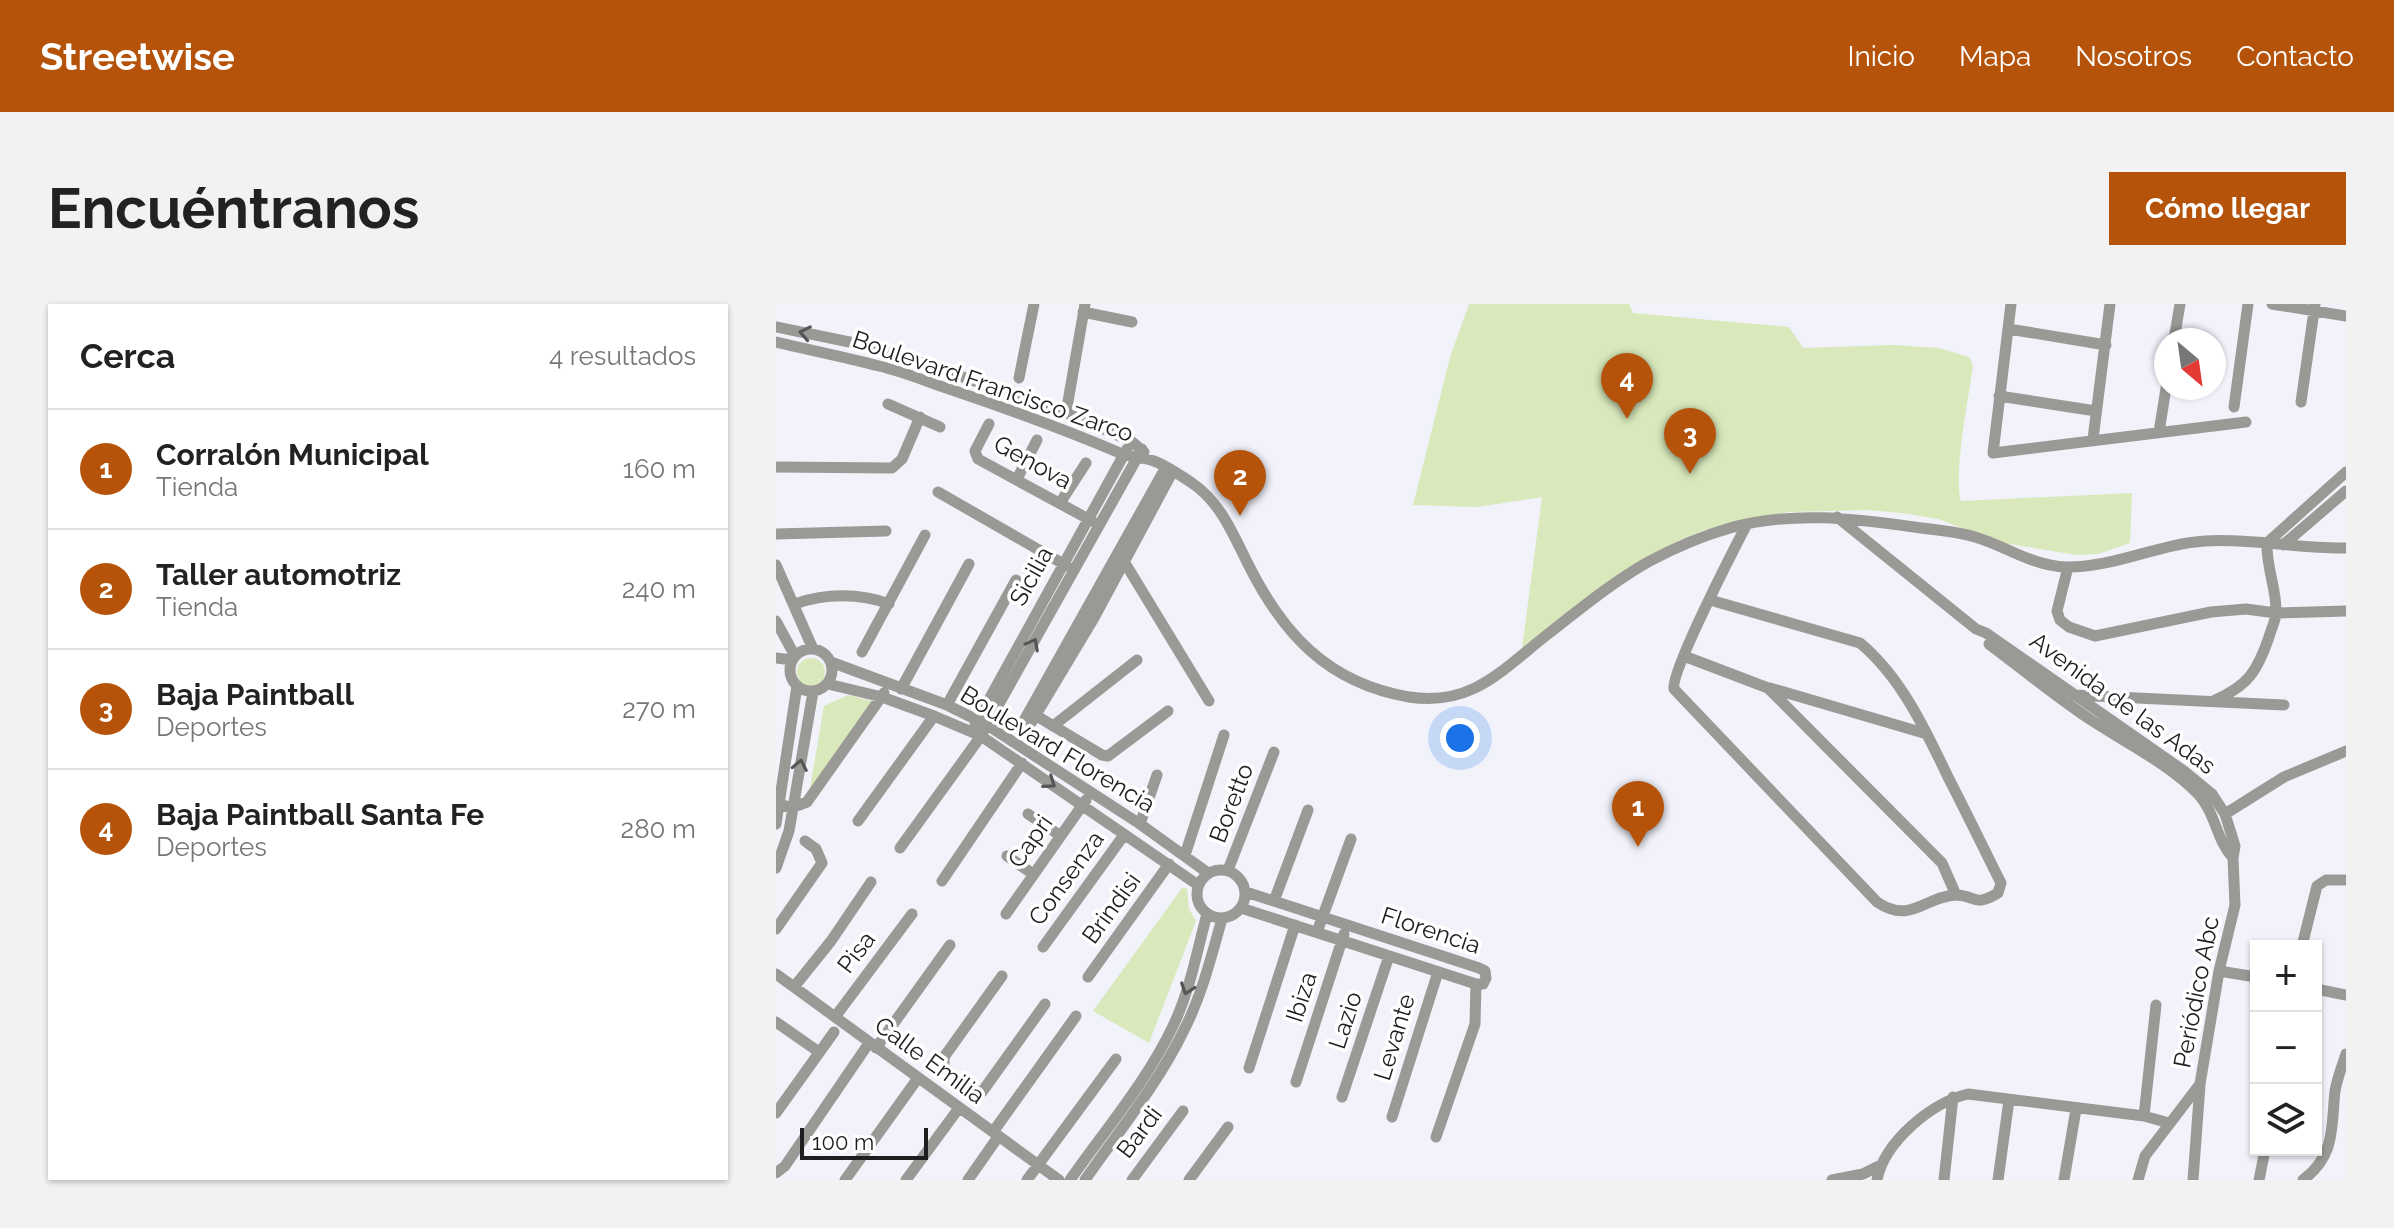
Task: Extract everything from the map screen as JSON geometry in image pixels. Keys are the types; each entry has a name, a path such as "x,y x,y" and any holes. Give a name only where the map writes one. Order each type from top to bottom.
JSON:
{"street":[{"path":"1019,378 1034,304"},
{"path":"2011,304 1993,453 2246,422"},
{"path":"2093,439 2110,304"},
{"path":"2176,328 2180,304"},
{"path":"2234,407 2248,304"},
{"path":"2272,304 2315,307 2346,316"},
{"path":"2301,402 2315,307"},
{"path":"1066,413 1084,308 1132,322"},
{"name":"Boulevard Francisco Zarco","path":"776,327 864,345 1066,413 1131,441 1142,455 1197,486 1217,506 1270,606 1301,644 1322,662 1358,681 1395,693 1425,698 1461,695 1477,688 1646,563 1697,540 1747,524 1808,516 1836,517 1967,535 2043,564 2068,567"},
{"path":"2009,329 2106,345"},
{"name":"Boulevard Francisco Zarco","path":"776,342 883,367 1050,424 1123,455 1142,455"},
{"path":"1999,396 2096,411"},
{"path":"2159,432 2164,400"},
{"path":"888,404 940,427"},
{"path":"776,467 892,468 902,459 920,417"},
{"name":"Genova","path":"989,424 975,451 976,457 1100,525"},
{"path":"1017,479 1037,440"},
{"name":"Sicilia","path":"1069,567 1088,518 1131,441"},
{"name":"Sicilia","path":"900,848 978,731 1069,567 1100,525 1142,455"},
{"path":"1060,503 1086,463"},
{"path":"1168,711 1108,756 1032,714 1122,558 1169,469"},
{"path":"2213,701 2243,686 2254,674 2276,613 2267,543 2346,472"},
{"path":"2283,545 2346,491"},
{"path":"938,492 1069,567"},
{"name":"Avenida de las Adas","path":"1836,517 1976,629 2199,782 2225,814 2235,846 2233,858"},
{"path":"1710,600 1860,643 1876,656 1904,694 1927,734 2001,883 1998,893 1975,902 1956,895 1907,911 1889,910 1877,902 1674,689 1672,682 1710,600 1747,524"},
{"path":"776,534 886,531"},
{"path":"862,652 925,535"},
{"path":"2346,548 2209,540 2170,545 2095,564 2068,567 2057,611 2060,620 2083,633 2107,634 2211,612 2246,609 2276,613 2346,611"},
{"path":"1122,558 1209,701"},
{"path":"901,689 969,564"},
{"path":"776,565 813,649"},
{"path":"947,705 1016,580"},
{"path":"795,604 832,597 860,596 889,604"},
{"path":"776,647 777,624"},
{"path":"776,868 789,831 785,806 794,682 794,658 777,624"},
{"name":"Avenida de las Adas","path":"1976,629 1982,639 2084,716 2182,779 2206,803 2225,849 2233,858"},
{"path":"776,658 794,658 800,651 813,649 821,651 831,662 828,684 813,692 785,806 776,824"},
{"path":"1684,656 1768,688 1927,734"},
{"path":"1053,726 1137,660"},
{"name":"Boulevard Florencia","path":"831,662 947,705 1022,763 1198,885"},
{"path":"776,675 813,692"},
{"name":"Boulevard Florencia","path":"828,684 882,697 978,731 1090,793 1208,873"},
{"path":"785,806 802,806 814,795 882,697 887,685"},
{"path":"1768,688 1942,863 1956,895"},
{"path":"2074,695 2284,705"},
{"path":"858,821 934,716"},
{"path":"1185,855 1224,735"},
{"path":"2225,814 2284,777 2346,751"},
{"name":"Boretto","path":"1228,870 1274,752"},
{"path":"942,881 1022,763"},
{"path":"1140,824 1157,775"},
{"name":"Capri","path":"1006,914 1090,793"},
{"path":"1274,901 1308,810"},
{"path":"1028,814 1061,836"},
{"name":"Consenza","path":"1043,947 1124,835"},
{"path":"1317,932 1351,839"},
{"path":"776,929 822,863 816,849 805,841"},
{"path":"1007,856 1033,874"},
{"name":"Periódico Abc","path":"2138,1180 2145,1156 2200,1084 2219,971 2235,905 2233,858"},
{"name":"Brindisi","path":"1088,977 1169,864"},
{"path":"1228,870 1239,877 1246,892 1241,908 1222,919 1207,914 1198,901 1198,885 1208,873 1228,870"},
{"path":"2304,940 2317,886 2326,880 2346,880"},
{"path":"794,987 831,941 871,882"},
{"name":"Florencia","path":"1241,908 1476,984 1483,984 1486,978 1485,971 1479,968 1246,892"},
{"name":"Pisa","path":"835,1017 912,914"},
{"path":"1070,1180 1145,1073 1175,1024 1207,914"},
{"path":"1085,1180 1154,1082 1180,1038 1206,977 1222,919"},
{"path":"1249,1068 1295,925"},
{"name":"Ibiza","path":"1296,1082 1347,926"},
{"path":"776,1173 785,1166 872,1045 950,945"},
{"name":"Lazio","path":"1342,1097 1389,956"},
{"path":"2219,971 2250,976"},
{"name":"Levante","path":"1392,1117 1438,972"},
{"name":"Calle Emilia","path":"776,974 1059,1180"},
{"path":"1002,976 944,1057 944,1066 957,1079 982,1092 1045,1004"},
{"path":"1436,1137 1475,1024 1476,984"},
{"path":"2322,990 2346,995"},
{"name":"Periódico Abc","path":"2144,1116 2156,1005"},
{"path":"968,1180 995,1134 1076,1016"},
{"path":"776,1022 819,1052"},
{"path":"776,1113 834,1032"},
{"path":"2303,1180 2328,1150 2336,1088 2346,1054"},
{"path":"1027,1180 1116,1059"},
{"path":"845,1180 918,1078"},
{"path":"944,1097 957,1079"},
{"path":"2195,1180 2200,1084"},
{"path":"1877,1180 1879,1166 1889,1148 1953,1097 1968,1094 2144,1116 2169,1123"},
{"path":"1944,1180 1953,1097"},
{"path":"1998,1180 2009,1100"},
{"path":"906,1180 959,1108"},
{"path":"2064,1180 2076,1109"},
{"name":"Bardi","path":"1132,1180 1183,1111"},
{"path":"1189,1180 1228,1127"},
{"path":"2259,1180 2264,1156"},
{"path":"1832,1180 1863,1174 1879,1166"}],"green space":[{"path":"1469,304 1629,304 1633,313 1789,327 1803,348 1894,345 1939,348 1969,357 1973,365 1960,455 1961,501 2132,493 2130,543 2098,554 2077,555 2002,543 1938,519 1909,514 1869,510 1789,512 1704,530 1678,541 1636,564 1522,648 1542,497 1478,507 1413,505 1450,357"},
{"path":"811,658 821,662 825,672 821,682 811,686 801,682 797,672 801,662"},
{"path":"848,695 876,702 817,791 810,788 824,706"},
{"path":"1182,888 1187,888 1189,909 1196,921 1149,1043 1093,1011"}],"place":[{"name":"Baja Paintball Santa Fe","path":"1627,419"},
{"name":"Baja Paintball","path":"1690,474"},
{"name":"Taller automotriz","path":"1240,516"},
{"name":"Corralón Municipal","path":"1638,847"}]}
